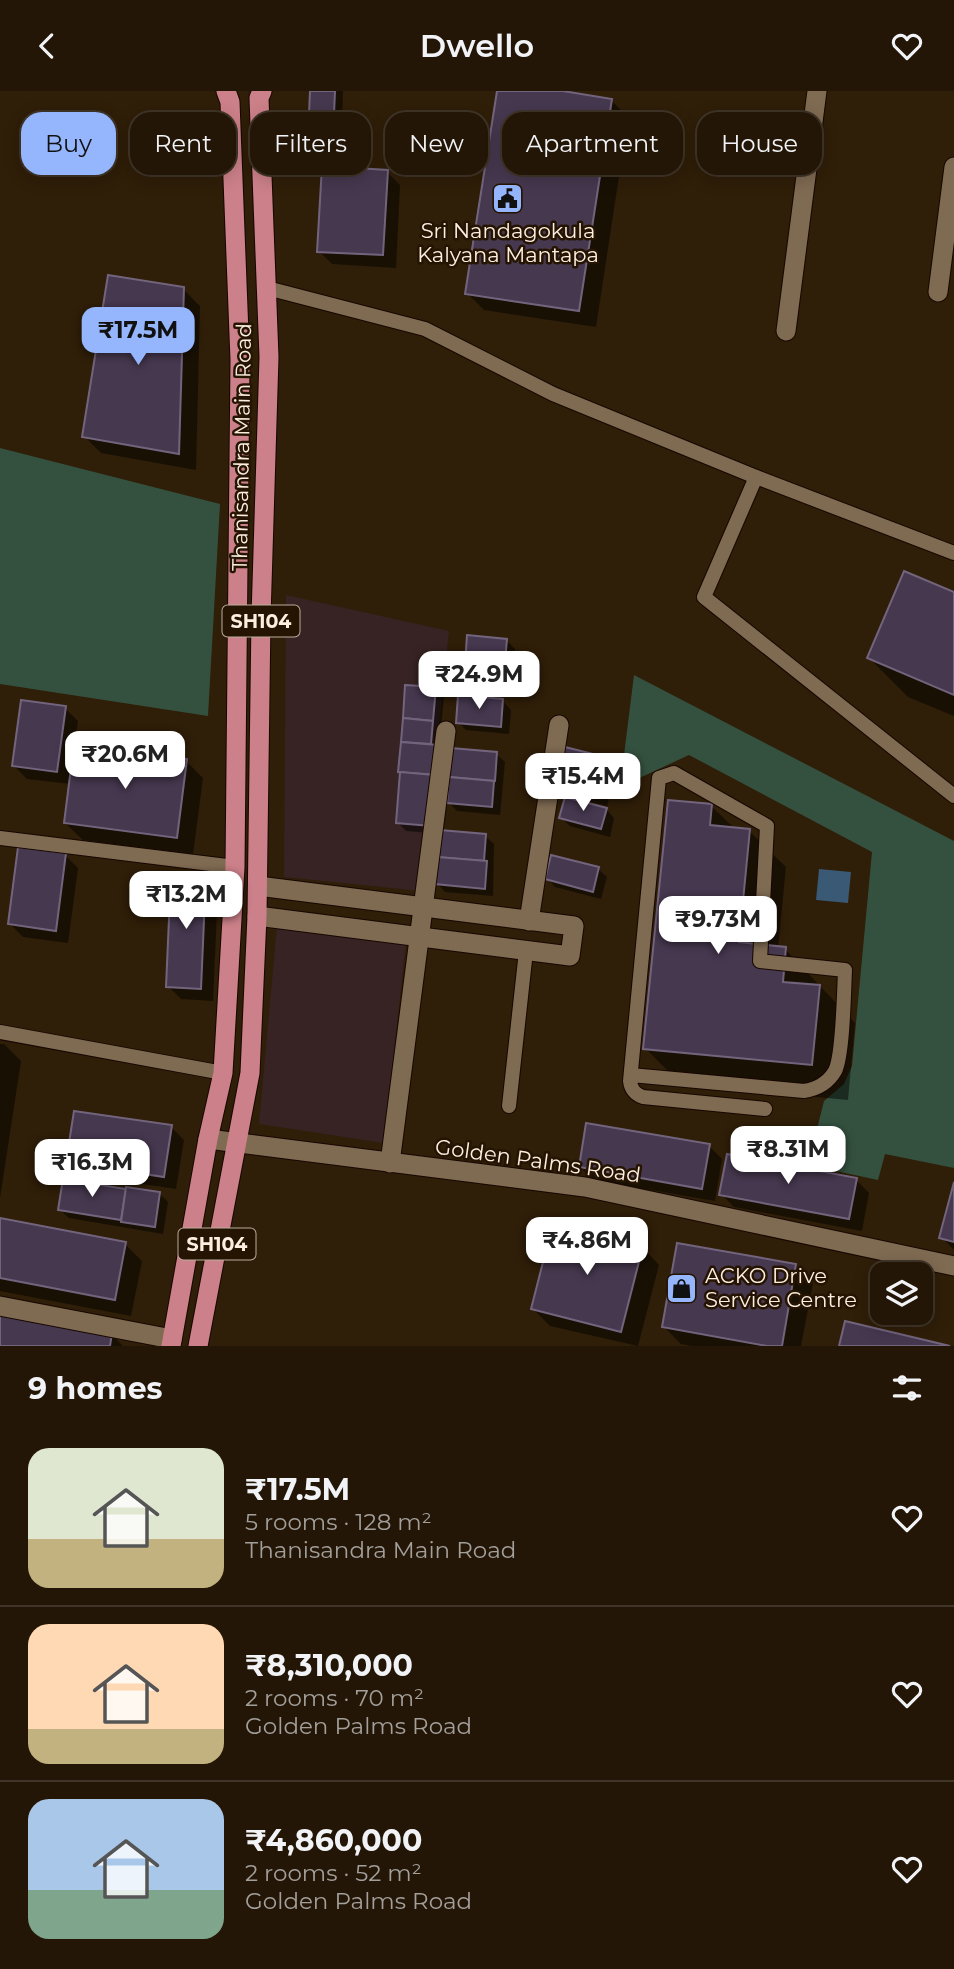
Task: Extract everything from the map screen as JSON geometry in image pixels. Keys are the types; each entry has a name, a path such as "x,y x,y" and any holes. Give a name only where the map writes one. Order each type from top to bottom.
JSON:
{"main road":[{"name":"Thanisandra Main Road","path":"198,1346 250,1073 258,886 261,617 269,357 260,93"},
{"name":"Thanisandra Main Road","path":"171,1342 208,1139 223,1073 235,867 240,360 229,95"}],"street":[{"path":"786,331 817,91"},
{"path":"937,292 954,167"},
{"path":"529,921 559,725"},
{"path":"390,1163 446,731"},
{"path":"257,916 570,956 574,926 258,886"},
{"name":"Golden Palms Road","path":"208,1139 585,1187 954,1266"},
{"path":"0,1306 171,1342"}],"lane":[{"path":"267,288 425,329 553,394 756,477 954,553"},
{"path":"756,477 704,597 954,796"},
{"path":"631,1075 804,1091 813,1090 829,1080 839,1063 845,971 760,961 767,826 674,773 659,778 630,1081 633,1091 643,1097 765,1109"},
{"path":"0,838 235,867"},
{"path":"509,1106 526,951"},
{"path":"0,1032 223,1073"}],"shaded area":[{"path":"286,595 449,631 421,891 284,877"},
{"path":"277,926 406,942 384,1143 259,1124"}],"green space":[{"path":"0,448 220,504 208,716 0,684"},
{"path":"634,675 954,841 954,1168 885,1154 878,1180 808,1165 824,1101 844,1084 852,1066 872,852 689,755 620,787"}],"water":[{"path":"819,869 851,872 848,903 816,900"}],"building":[{"path":"310,91 335,91 334,112 309,112"},
{"path":"497,91 563,91 612,99 610,112 502,112 502,175 600,175 579,311 465,294 484,175 488,175 488,148"},
{"path":"371,169 385,170 385,175 388,175 383,255 317,252 321,175 371,175"},
{"path":"108,275 184,287 179,454 82,437"},
{"path":"904,571 954,592 954,695 867,658"},
{"path":"467,635 507,639 503,684 464,680"},
{"path":"405,685 436,687 433,721 403,718"},
{"path":"458,695 503,699 501,727 456,723"},
{"path":"21,700 66,706 57,772 12,766"},
{"path":"403,718 433,721 431,744 401,742"},
{"path":"401,742 438,745 435,775 398,772"},
{"path":"74,744 187,759 177,838 64,823"},
{"path":"565,747 609,758 599,798 555,787"},
{"path":"451,748 497,752 495,781 449,777"},
{"path":"400,772 435,775 431,826 396,823"},
{"path":"449,777 494,781 492,807 447,803"},
{"path":"565,797 607,808 601,829 559,818"},
{"path":"668,800 712,804 710,825 750,829 739,942 786,947 783,982 820,985 812,1065 643,1049"},
{"path":"440,830 486,834 484,861 437,857"},
{"path":"18,847 66,853 56,931 8,924"},
{"path":"551,855 599,867 593,892 545,879"},
{"path":"437,857 487,861 485,889 435,884"},
{"path":"171,873 206,874 201,989 166,987"},
{"path":"74,1111 172,1125 164,1177 66,1162"},
{"path":"586,1123 710,1144 702,1189 579,1167"},
{"path":"727,1154 857,1178 849,1219 719,1195"},
{"path":"63,1179 126,1189 121,1220 58,1210"},
{"path":"954,1182 954,1242 939,1238"},
{"path":"126,1187 160,1192 155,1227 121,1222"},
{"path":"0,1218 126,1242 115,1300 0,1278"},
{"path":"553,1223 643,1246 621,1332 531,1309"},
{"path":"677,1243 796,1264 782,1346 767,1346 662,1327"},
{"path":"0,1313 112,1333 110,1346 0,1346"},
{"path":"845,1321 950,1346 839,1346"}],"place":[{"name":"Sri Nandagokula Kalyana Mantapa","path":"508,199"},
{"name":"ACKO Drive Service Centre","path":"682,1288"}]}
